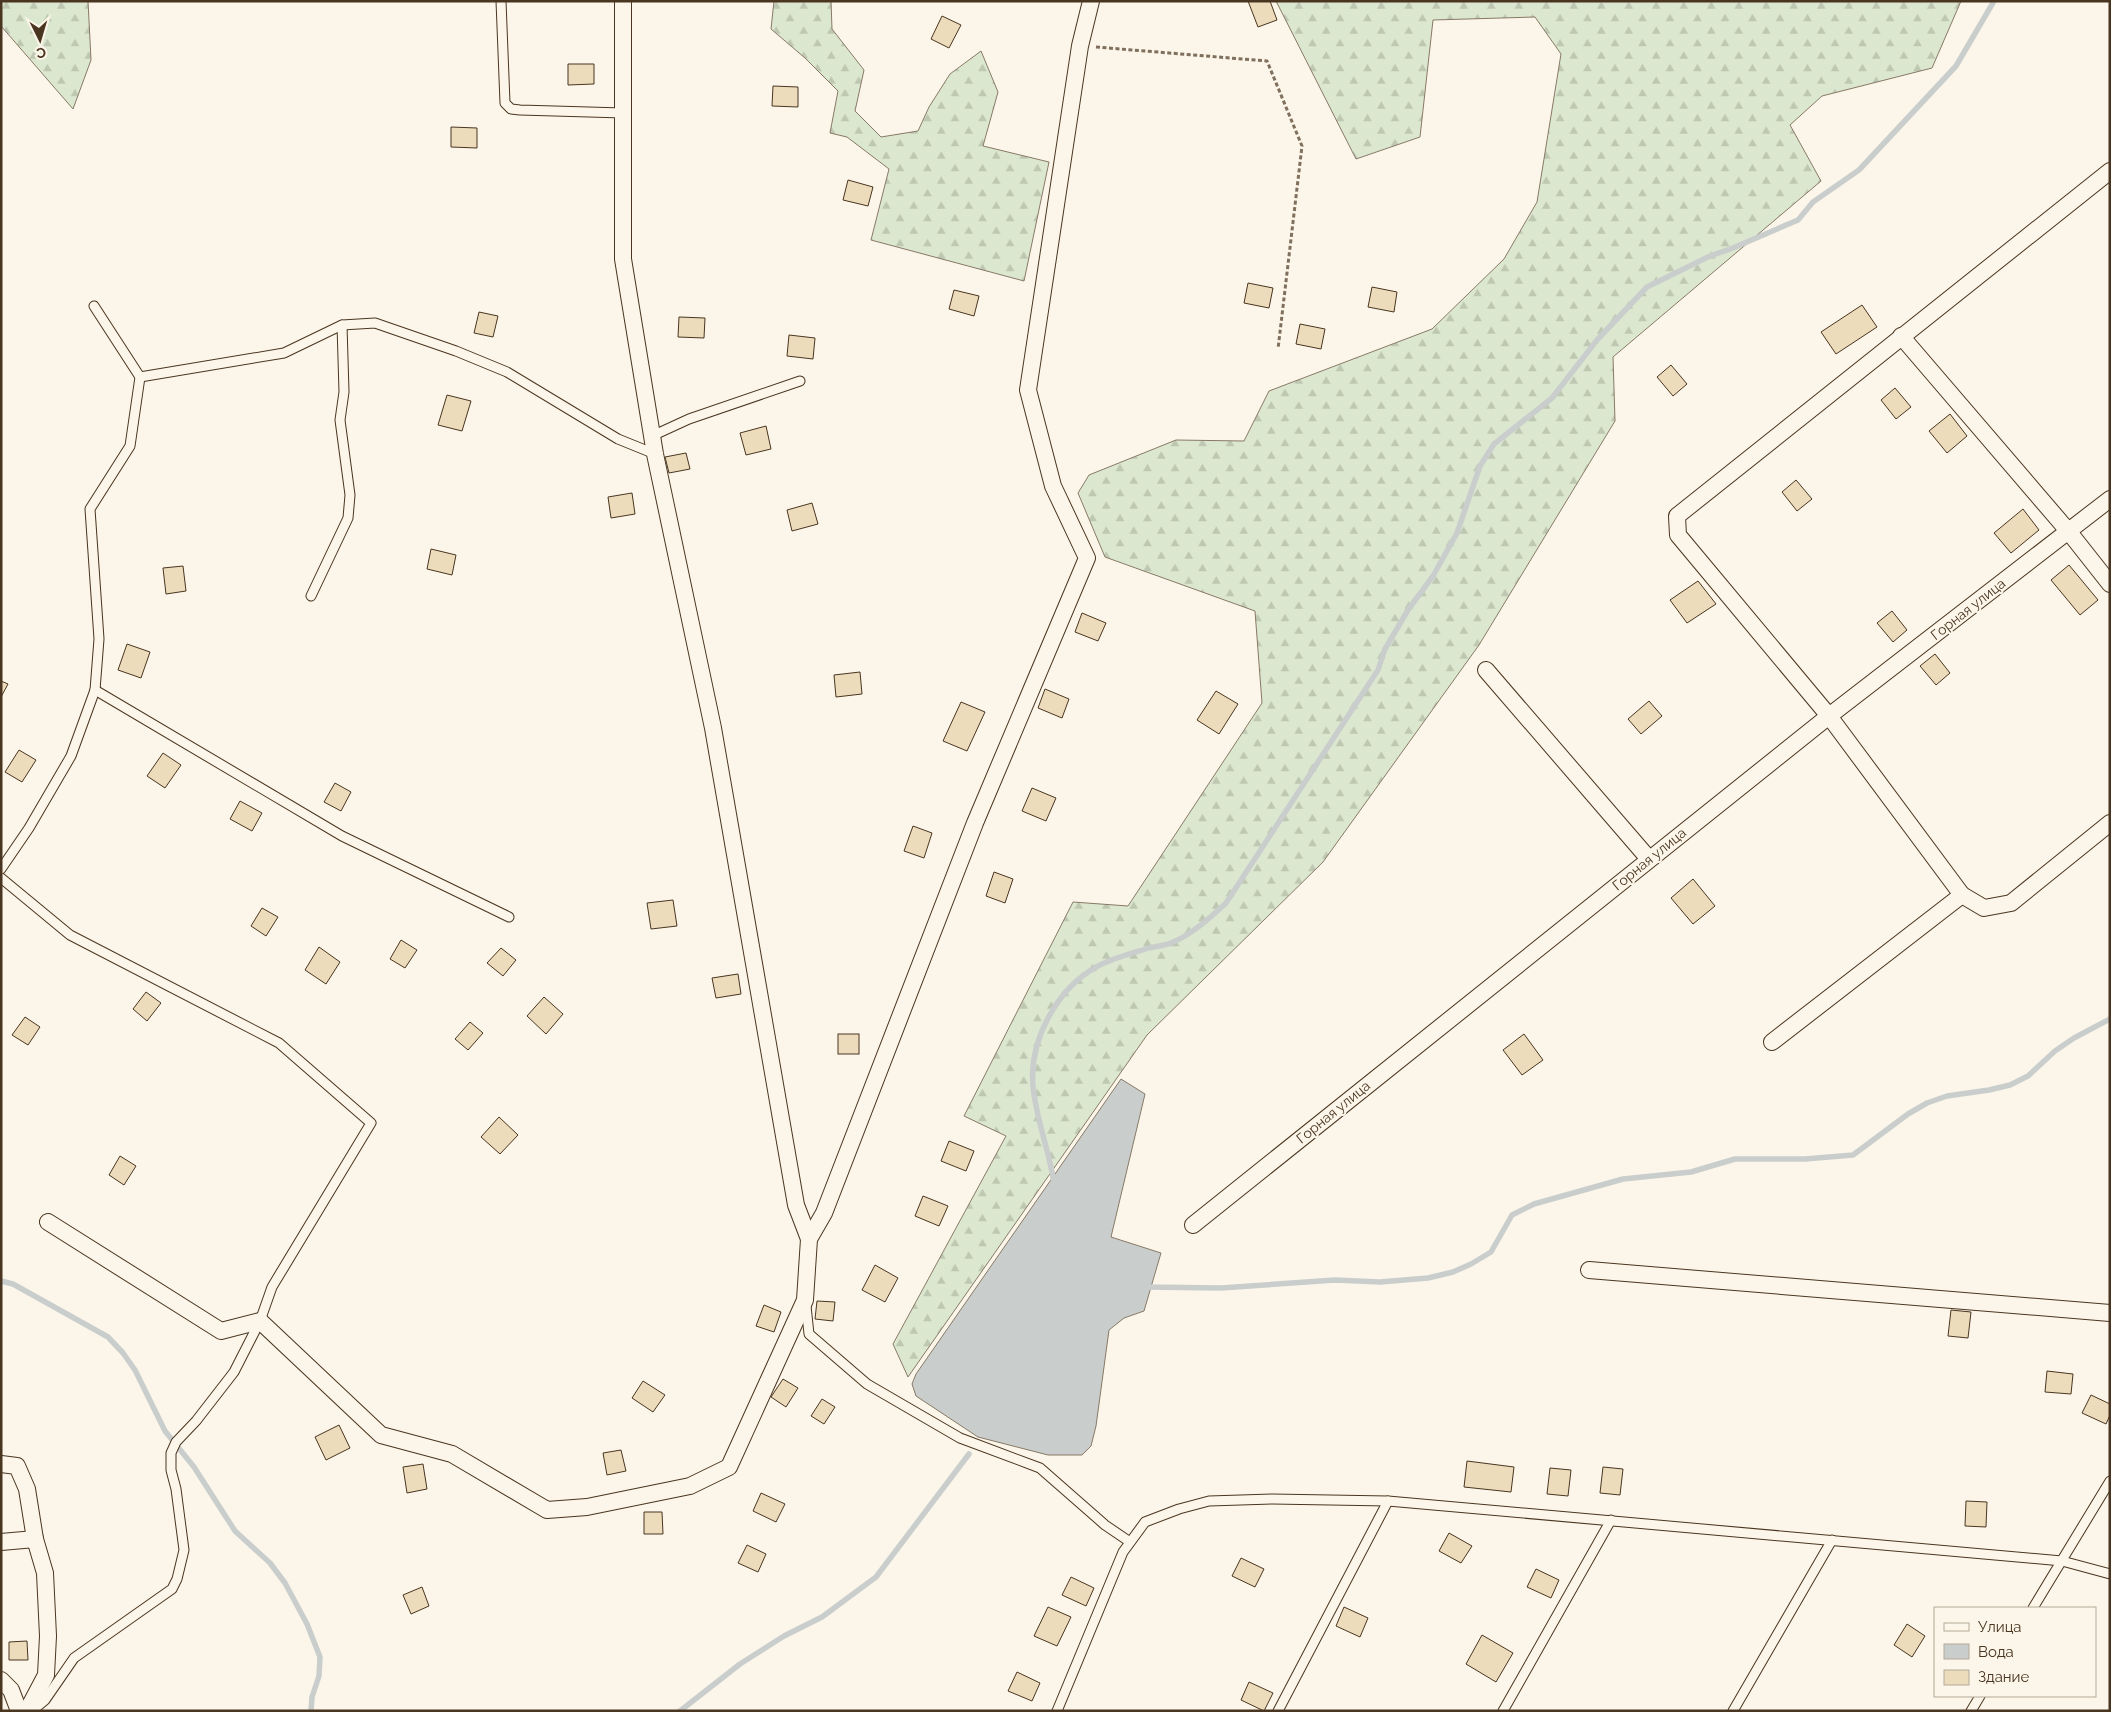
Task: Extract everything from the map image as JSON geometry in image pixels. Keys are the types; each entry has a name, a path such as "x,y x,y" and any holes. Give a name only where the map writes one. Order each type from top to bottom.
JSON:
{"street":[{"path":"48,1222 221,1331 260,1321 381,1434 452,1454 547,1510 587,1507 690,1486 728,1467 805,1300 809,1239 796,1205 713,728 655,454 623,259 623,1"},
{"path":"809,1239 824,1213 976,822 1087,558 1052,486 1028,390 1080,46 1091,1"},
{"path":"2110,171 1677,516 1678,535 1829,716 1962,895 1984,908 2011,903 2110,823"},
{"path":"1901,336 2069,532 2110,584"},
{"name":"Горная улица","path":"1193,1225 1829,716 2110,499"},
{"path":"1486,670 1649,859"},
{"path":"1772,1042 1962,895"},
{"path":"1590,1270 2110,1313"},
{"path":"1,1464 17,1466 27,1489 35,1539 45,1573 48,1636 46,1675 27,1711"},
{"path":"1,1542 35,1539"},
{"path":"1,1680 11,1690 19,1711"}],"lane":[{"path":"501,1 505,104 510,109 623,113"},
{"path":"1,869 29,828 71,756 95,690 99,639 90,509 130,446 140,377 94,306"},
{"path":"140,377 284,353 342,325 375,322 456,350 507,372 618,439 655,454"},
{"path":"312,596 348,518 350,494 340,420 344,392 342,325"},
{"path":"652,436 689,418 800,381"},
{"path":"95,690 342,836 509,918"},
{"path":"1,878 70,935 279,1043 371,1123 272,1287 260,1321 234,1372 196,1422 181,1435 171,1453 171,1470 176,1490 184,1550 177,1579 172,1589 74,1658 45,1700 32,1711"},
{"path":"805,1300 809,1334 867,1384 960,1438 1040,1468 1105,1525 1130,1542"},
{"path":"2034,1607 2110,1481"},
{"path":"1057,1711 1123,1552 1130,1542 1145,1522 1179,1509 1209,1501 1272,1499 1388,1501 2062,1561 2110,1574"},
{"path":"1278,1711 1388,1501"},
{"path":"1502,1711 1611,1520"},
{"path":"1733,1711 1832,1540"},
{"path":"1971,1711 1979,1697"}],"path":[{"path":"1080,46 1267,61 1302,146 1278,349"}],"green space":[{"path":"1,1 88,1 91,60 73,109 1,26"},
{"path":"774,1 831,1 832,29 864,70 855,111 881,137 918,131 929,107 950,74 981,51 998,92 983,146 1049,162 1024,281 871,240 889,169 847,137 830,133 838,91 805,58 771,29"},
{"path":"1276,1 1961,1 1932,68 1822,96 1790,125 1821,181 1613,357 1615,421 1479,645 1323,862 1147,1035 908,1377 893,1344 1006,1136 964,1116 1073,902 1128,906 1262,703 1255,611 1105,557 1078,493 1089,475 1176,440 1244,441 1269,391 1432,329 1504,259 1537,202 1561,54 1535,17 1433,20 1420,137 1356,159"}],"water":[{"path":"1121,1079 1145,1094 1111,1237 1161,1253 1144,1311 1124,1318 1109,1330 1096,1426 1091,1446 1082,1455 1048,1455 978,1437 916,1396 912,1384 916,1374"}],"building":[{"path":"1248,1 1270,1 1277,20 1258,27"},
{"path":"942,16 961,25 949,48 931,39"},
{"path":"568,64 594,64 594,84 568,85"},
{"path":"773,86 798,87 798,107 772,106"},
{"path":"451,127 477,128 477,148 451,147"},
{"path":"848,180 873,187 868,206 843,200"},
{"path":"1248,283 1273,288 1269,308 1244,303"},
{"path":"1372,287 1397,292 1394,312 1368,307"},
{"path":"954,290 979,296 974,316 949,309"},
{"path":"1862,305 1877,327 1836,354 1821,332"},
{"path":"479,312 498,316 493,337 474,333"},
{"path":"679,317 705,318 704,338 678,337"},
{"path":"1300,324 1325,329 1321,349 1296,344"},
{"path":"789,335 815,338 813,359 787,356"},
{"path":"1671,365 1687,384 1673,396 1657,377"},
{"path":"1895,388 1911,407 1896,419 1881,400"},
{"path":"447,395 471,401 462,431 438,425"},
{"path":"1950,414 1967,436 1947,453 1929,431"},
{"path":"766,426 771,449 746,455 740,433"},
{"path":"686,453 690,469 669,473 665,457"},
{"path":"1796,480 1812,499 1797,511 1782,492"},
{"path":"632,493 635,514 611,518 608,497"},
{"path":"812,503 818,524 792,531 787,510"},
{"path":"2023,509 2039,530 2011,553 1994,533"},
{"path":"431,549 456,555 452,575 427,569"},
{"path":"2069,565 2098,600 2080,615 2051,580"},
{"path":"183,566 186,591 166,594 163,568"},
{"path":"1698,581 1716,604 1687,623 1670,600"},
{"path":"1892,611 1907,630 1893,642 1877,623"},
{"path":"1082,613 1106,623 1098,641 1075,632"},
{"path":"127,644 150,652 141,678 118,670"},
{"path":"1935,654 1950,673 1936,685 1920,666"},
{"path":"860,672 862,694 836,697 834,675"},
{"path":"1,681 8,684 1,697"},
{"path":"1045,689 1069,699 1062,718 1038,708"},
{"path":"1216,691 1238,704 1219,734 1197,720"},
{"path":"1649,701 1662,716 1641,734 1628,719"},
{"path":"961,702 985,712 967,751 943,741"},
{"path":"19,750 36,760 22,782 5,772"},
{"path":"163,753 181,765 165,788 147,776"},
{"path":"335,783 351,792 341,811 324,802"},
{"path":"1032,788 1056,798 1046,821 1022,811"},
{"path":"240,801 262,813 252,831 230,819"},
{"path":"913,826 932,833 924,858 904,851"},
{"path":"994,872 1013,879 1005,903 986,896"},
{"path":"1693,879 1715,906 1693,924 1671,898"},
{"path":"673,900 677,926 651,929 647,903"},
{"path":"262,908 278,917 266,936 251,926"},
{"path":"401,940 417,950 405,968 390,959"},
{"path":"319,947 340,962 326,984 305,970"},
{"path":"501,948 516,960 503,976 487,963"},
{"path":"738,974 741,994 716,998 712,978"},
{"path":"146,992 161,1003 147,1021 133,1009"},
{"path":"544,997 563,1014 546,1034 527,1016"},
{"path":"25,1017 40,1027 28,1045 12,1035"},
{"path":"470,1022 483,1033 468,1050 455,1039"},
{"path":"838,1034 859,1034 859,1054 838,1054"},
{"path":"1524,1034 1543,1060 1522,1075 1503,1050"},
{"path":"499,1117 518,1135 500,1154 481,1137"},
{"path":"949,1141 974,1151 966,1171 941,1161"},
{"path":"120,1156 136,1166 124,1185 109,1175"},
{"path":"923,1196 948,1206 939,1226 915,1216"},
{"path":"875,1265 898,1278 885,1302 862,1290"},
{"path":"817,1301 835,1302 833,1321 815,1319"},
{"path":"764,1305 781,1312 774,1332 756,1326"},
{"path":"1951,1310 1971,1312 1968,1338 1948,1336"},
{"path":"2047,1371 2073,1374 2071,1394 2045,1392"},
{"path":"783,1379 798,1388 786,1407 771,1397"},
{"path":"643,1381 665,1395 653,1412 632,1398"},
{"path":"2091,1395 2110,1404 2110,1415 2106,1424 2082,1413"},
{"path":"822,1399 835,1407 824,1424 811,1416"},
{"path":"339,1425 350,1448 326,1460 315,1437"},
{"path":"621,1450 626,1471 607,1475 603,1453"},
{"path":"1467,1461 1514,1467 1511,1492 1464,1487"},
{"path":"423,1464 427,1489 407,1493 403,1467"},
{"path":"1603,1467 1623,1469 1620,1495 1600,1493"},
{"path":"1550,1468 1571,1470 1568,1496 1547,1494"},
{"path":"761,1493 785,1504 776,1522 753,1511"},
{"path":"1966,1501 1987,1502 1986,1527 1965,1526"},
{"path":"644,1512 662,1512 663,1534 644,1534"},
{"path":"1449,1533 1472,1546 1461,1563 1439,1551"},
{"path":"747,1545 766,1554 758,1572 738,1563"},
{"path":"1241,1558 1264,1569 1255,1587 1232,1576"},
{"path":"1536,1569 1559,1580 1551,1598 1527,1587"},
{"path":"1071,1577 1094,1588 1086,1606 1062,1595"},
{"path":"422,1587 429,1606 411,1614 403,1595"},
{"path":"1048,1607 1071,1617 1057,1646 1034,1636"},
{"path":"1344,1607 1368,1618 1360,1637 1336,1626"},
{"path":"1907,1624 1925,1636 1912,1657 1894,1645"},
{"path":"1482,1635 1513,1653 1496,1682 1466,1664"},
{"path":"27,1641 28,1660 9,1660 9,1642"},
{"path":"1017,1672 1040,1683 1032,1701 1008,1691"},
{"path":"1249,1682 1273,1693 1264,1711 1241,1700"}],"waterway":[{"path":"1054,1183 1033,1086 1036,1051 1049,1017 1058,1002 1070,988 1098,966 1123,956 1178,940 1200,926 1226,903 1378,670 1385,649 1408,610 1433,576 1457,533 1480,466 1494,444 1552,398 1597,340 1647,287 1710,256 1798,220 1813,202 1859,170 1956,66 1994,1"},
{"path":"1145,1287 1221,1288 1335,1280 1380,1282 1428,1278 1453,1272 1491,1252 1512,1215 1534,1204 1623,1179 1691,1172 1735,1159 1805,1159 1853,1155 1908,1114 1927,1103 1947,1096 2010,1085 2028,1076 2055,1051 2074,1038 2110,1019"},
{"path":"1,1281 13,1284 108,1337 123,1353 135,1370 165,1431 194,1467 235,1531 270,1563 285,1583 307,1624 320,1657 319,1676 312,1697 311,1711"},
{"path":"680,1711 740,1664 784,1636 822,1617 876,1577 969,1454"}]}
